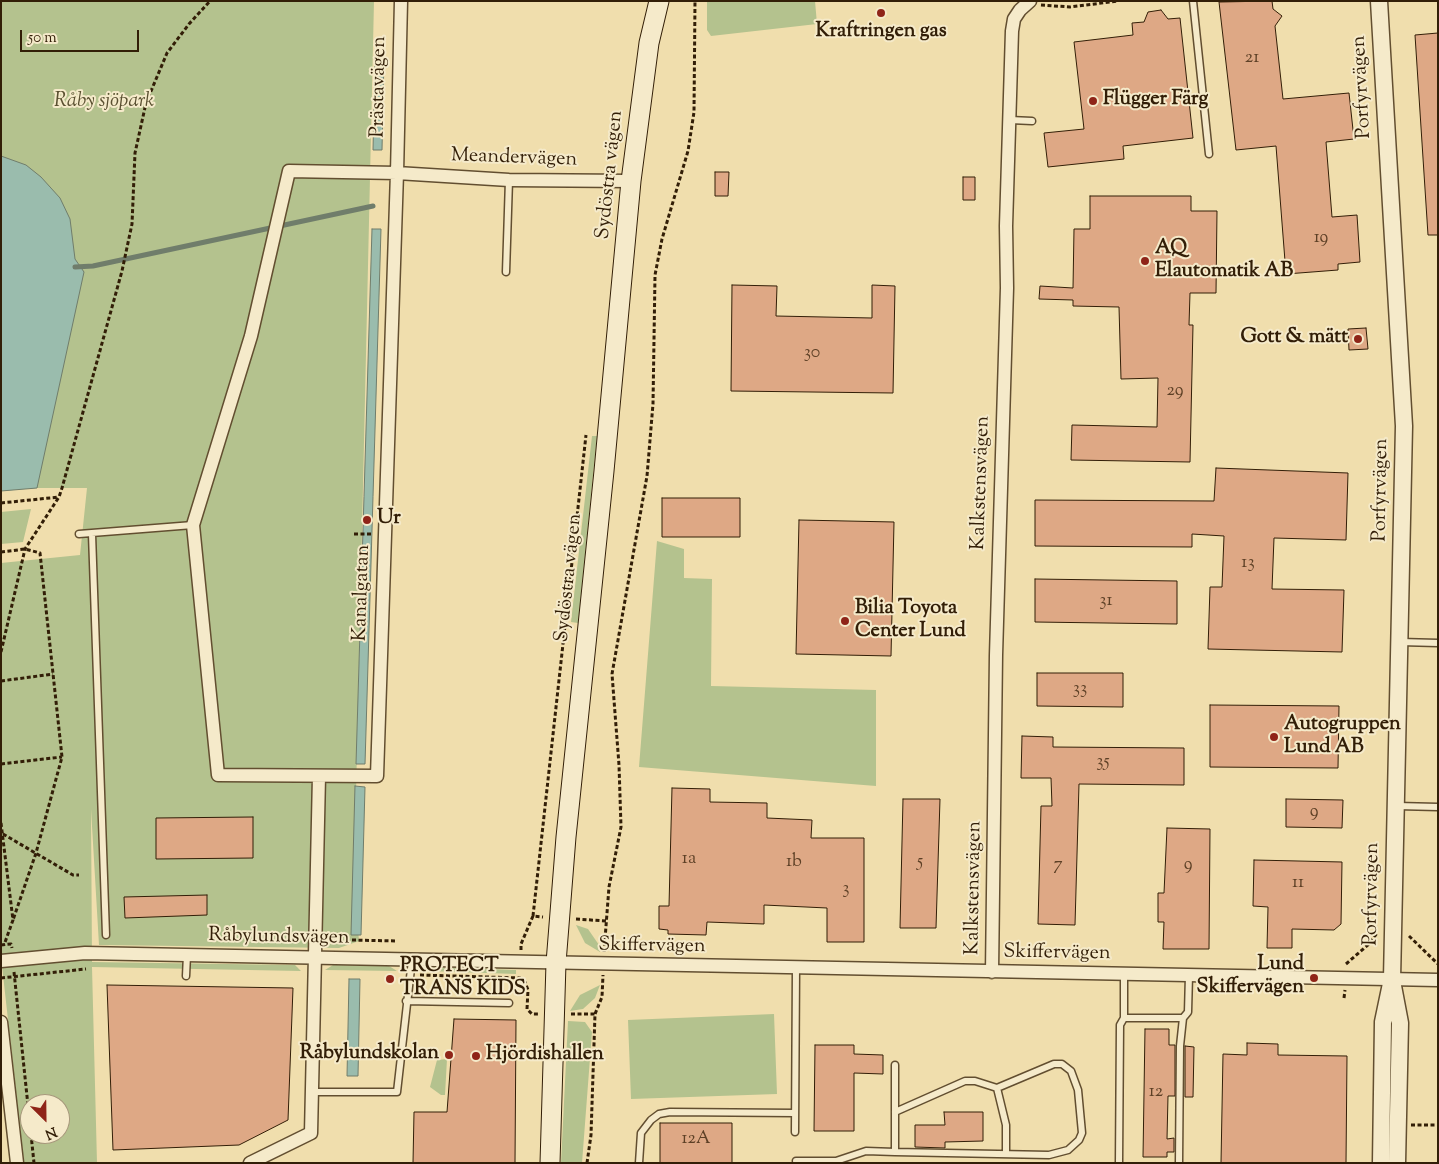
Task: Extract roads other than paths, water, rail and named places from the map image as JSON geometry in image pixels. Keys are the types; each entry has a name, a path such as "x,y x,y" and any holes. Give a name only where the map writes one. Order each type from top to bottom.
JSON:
{"main road":[{"name":"Sydöstra vägen","path":"550,1163 556,963 566,837 604,471 631,181 649,43 659,1"}],"street":[{"name":"Prästavägen","path":"397,173 401,1"},
{"name":"Kalkstensvägen","path":"992,972 996,655 1012,32 1014,19 1028,1"},
{"name":"Porfyrvägen","path":"1379,1 1404,426 1396,806 1386,932 1400,1023 1397,1163"},
{"name":"Meandervägen","path":"193,525 251,336 289,171 397,173 509,180 631,181"},
{"name":"Kanalgatan","path":"193,525 218,775 377,776 397,173"},
{"path":"250,1163 311,1133 319,776"},
{"name":"Råbylundsvägen","path":"1,961 85,952 556,963"},
{"name":"Skiffervägen","path":"556,963 1438,980"},
{"name":"Porfyrvägen","path":"1381,1163 1383,1022 1392,979"},
{"path":"1,1022 17,1163"}],"lane":[{"path":"1193,1 1209,154"},
{"path":"1010,120 1032,120"},
{"path":"506,272 509,180"},
{"path":"79,534 193,525"},
{"path":"92,534 106,935"},
{"path":"1400,642 1438,643"},
{"path":"1396,806 1438,807"},
{"path":"186,976 187,955"},
{"path":"313,1092 397,1092 412,960"},
{"path":"796,968 796,1132"},
{"path":"1119,1163 1120,1025 1124,1018 1124,974"},
{"path":"1179,1163 1180,1046 1184,1018 1188,1012 1189,975"},
{"path":"406,1001 509,1002"},
{"path":"1124,1018 1184,1018"},
{"path":"796,1161 836,1161 866,1151 1049,1155 1068,1150 1079,1140 1082,1133 1078,1090 1071,1072 1062,1064 1054,1064 997,1088 975,1081 966,1081 895,1112"},
{"path":"895,1065 895,1152"},
{"path":"997,1088 1006,1125 1006,1154"},
{"path":"639,1163 641,1133 651,1120 659,1114 670,1112 796,1113"}],"waterway":[{"path":"75,267 93,266 373,206"}],"place":[{"name":"Kraftringen gas","path":"881,13"},
{"name":"Flügger Färg","path":"1093,101"},
{"name":"AQ Elautomatik AB","path":"1145,261"},
{"name":"Gott & mätt","path":"1358,339"},
{"name":"Ur","path":"367,520"},
{"name":"Bilia Toyota Center Lund","path":"845,621"},
{"name":"Autogruppen Lund AB","path":"1274,737"},
{"name":"Lund Skiffervägen","path":"1314,978"},
{"name":"PROTECT TRANS KIDS","path":"390,979"},
{"name":"Råbylundskolan","path":"449,1055"},
{"name":"Hjördishallen","path":"476,1056"}],"park label":[{"name":"Råby sjöpark","path":"104,103"}]}
